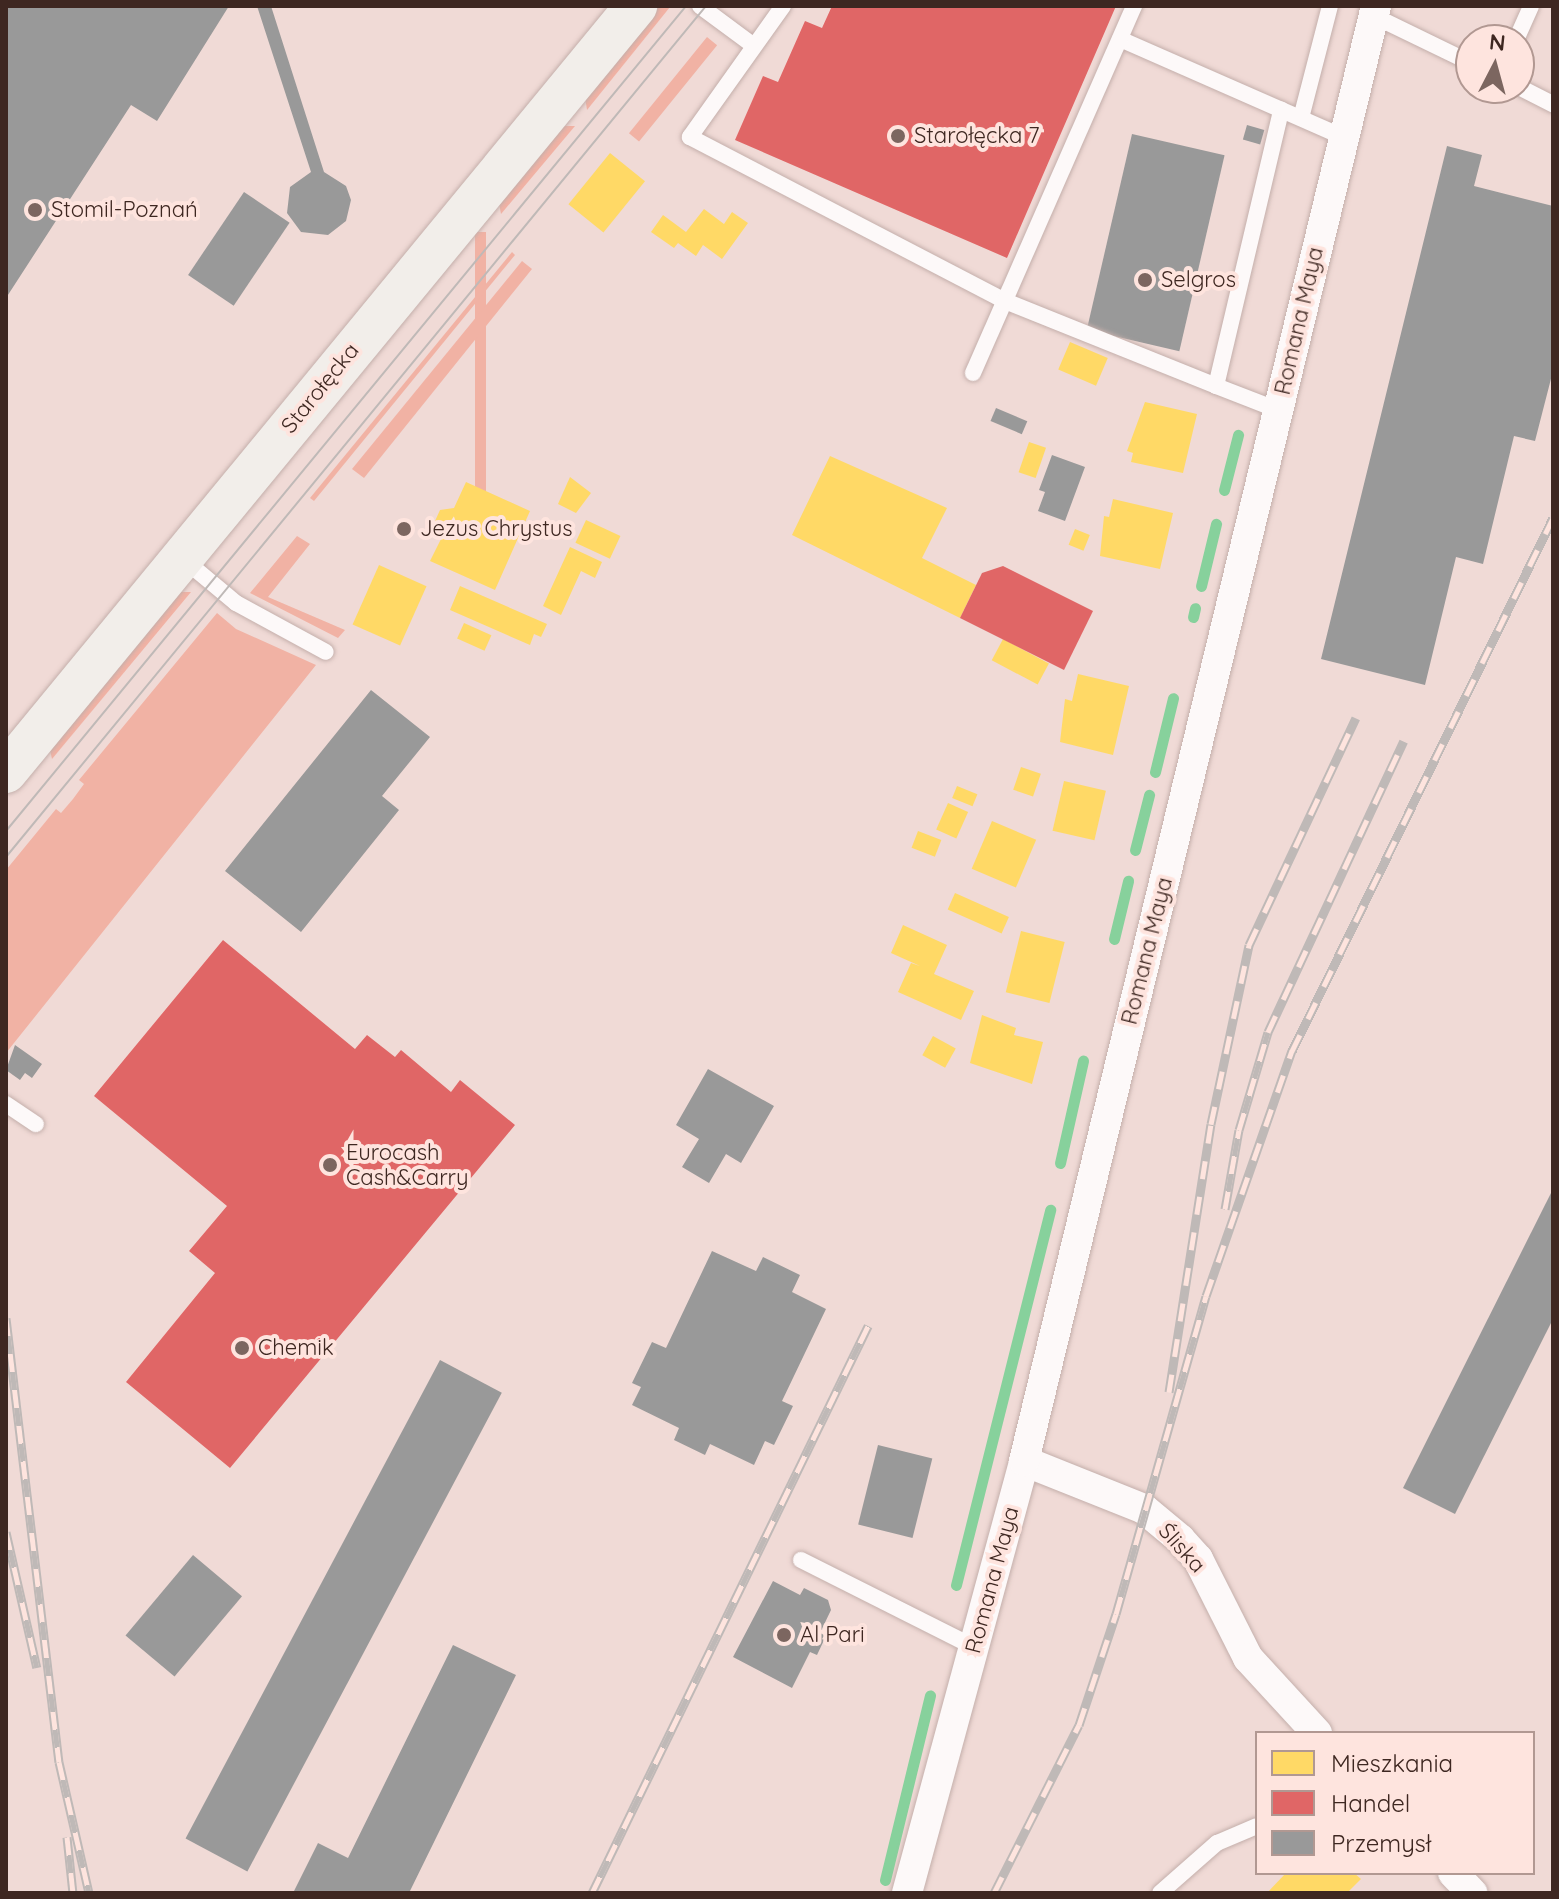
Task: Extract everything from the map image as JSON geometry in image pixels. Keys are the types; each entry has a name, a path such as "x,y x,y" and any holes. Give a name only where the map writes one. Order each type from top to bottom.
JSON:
{"street":[{"name":"Starołęcka","path":"6,772 636,6"},
{"name":"Romana Maya","path":"907,1893 1024,1461 1375,11"},
{"name":"Śliska","path":"1024,1461 1144,1509 1180,1539 1198,1559 1248,1658 1315,1731"},
{"path":"1455,1875 1472,1893"}],"lane":[{"path":"700,6 754,46"},
{"path":"783,6 690,137 1005,301 1278,410"},
{"path":"973,373 1134,6"},
{"path":"1301,118 1330,6"},
{"path":"1375,11 1455,54"},
{"path":"1120,39 1343,137"},
{"path":"1535,95 1553,104"},
{"path":"1216,386 1281,110"},
{"path":"181,557 236,603 326,652"},
{"path":"6,1104 36,1124"},
{"path":"801,1560 974,1647"},
{"path":"1160,1893 1217,1843 1255,1827"}],"shaded area":[{"path":"659,7 670,7 587,110 585,97"},
{"path":"707,37 717,45 639,142 629,133"},
{"path":"562,126 575,126 501,214 499,203"},
{"path":"475,232 486,232 486,537 475,537"},
{"path":"512,252 515,255 314,501 310,498"},
{"path":"522,261 532,269 364,478 352,469"},
{"path":"297,536 310,544 268,597 345,630 338,638 250,593"},
{"path":"180,592 191,592 52,759 50,750"},
{"path":"217,613 236,629 316,665 6,1053 6,870 56,809 61,813 73,799 84,784 79,780"}],"building: Mieszkania":[{"path":"610,153 645,181 603,233 568,204"},
{"path":"704,209 724,224 732,212 748,223 722,259 703,245 696,256 678,243 674,248 651,232 663,215 686,232"},
{"path":"1070,342 1108,358 1096,386 1058,370"},
{"path":"1145,402 1197,414 1183,473 1131,462 1133,453 1127,451"},
{"path":"1029,442 1046,448 1036,478 1019,472"},
{"path":"830,456 947,508 922,558 976,585 960,618 792,535"},
{"path":"570,477 591,493 576,513 558,504"},
{"path":"466,482 530,511 495,590 430,561 443,535 435,521 440,510 454,508"},
{"path":"1113,499 1173,513 1160,569 1100,556 1104,516 1109,517"},
{"path":"586,520 620,536 610,559 575,543"},
{"path":"1075,529 1090,535 1083,551 1069,545"},
{"path":"570,547 602,562 595,578 581,571 561,615 543,606"},
{"path":"379,565 427,586 400,646 353,624"},
{"path":"460,586 547,624 541,637 534,634 530,645 450,610"},
{"path":"464,623 491,635 484,651 457,639"},
{"path":"1003,639 1049,663 1038,685 992,660"},
{"path":"1078,674 1129,686 1113,755 1060,742 1065,699 1072,701"},
{"path":"1021,767 1041,774 1033,797 1013,790"},
{"path":"1064,781 1106,791 1094,840 1053,831"},
{"path":"957,786 977,794 973,806 952,798"},
{"path":"948,803 968,812 956,838 936,829"},
{"path":"992,821 1036,840 1016,888 972,869"},
{"path":"918,831 941,840 935,857 912,848"},
{"path":"955,893 1009,917 1002,933 948,909"},
{"path":"903,925 947,945 934,974 974,991 961,1020 898,992 911,963 920,966 891,953"},
{"path":"1021,931 1065,942 1049,1003 1006,992"},
{"path":"982,1015 1016,1028 1014,1035 1043,1042 1032,1084 970,1063"},
{"path":"933,1036 956,1049 945,1068 922,1055"},
{"path":"1284,1875 1356,1875 1361,1879 1347,1893 1267,1893"}],"building: Handel":[{"name":"Starołęcka 7","path":"832,6 1116,6 1007,258 735,140 763,76 778,82 805,21 822,28"},
{"path":"1003,566 1093,611 1064,670 960,618 982,573"},
{"name":"Eurocash Cash&Carry","path":"223,940 355,1049 367,1035 395,1057 401,1050 451,1092 460,1080 515,1125 230,1468 126,1382 215,1273 189,1251 227,1206 94,1096"}],"building: Przemysł":[{"name":"Stomil-Poznań","path":"6,6 229,6 157,121 131,105 6,298"},
{"path":"257,6 271,6 324,172 346,186 351,200 346,221 328,235 301,232 287,213 290,187 311,172"},
{"path":"1247,125 1264,130 1260,144 1243,139"},
{"name":"Selgros","path":"1132,134 1225,155 1179,351 1087,330"},
{"path":"1447,146 1482,155 1474,186 1553,206 1553,371 1535,441 1514,436 1483,564 1456,557 1425,685 1321,659"},
{"path":"244,192 290,223 234,306 188,275"},
{"path":"996,408 1027,421 1022,434 991,421"},
{"path":"1052,455 1085,467 1065,521 1038,511 1045,492 1039,490"},
{"path":"371,690 430,737 382,796 399,810 301,932 225,871"},
{"path":"15,1045 42,1064 32,1078 25,1073 20,1080 6,1070"},
{"path":"708,1069 774,1106 741,1163 726,1154 709,1183 682,1167 699,1139 676,1125"},
{"path":"1553,1189 1553,1319 1455,1514 1403,1488"},
{"path":"712,1251 756,1271 763,1257 800,1275 792,1292 826,1309 782,1401 793,1406 774,1445 765,1441 754,1465 710,1444 705,1455 674,1440 679,1428 632,1405 641,1387 632,1383 652,1342 666,1348"},
{"path":"440,1360 502,1393 247,1871 186,1839"},
{"path":"878,1445 932,1459 912,1538 858,1525"},
{"path":"193,1555 242,1596 175,1677 126,1635"},
{"name":"Al Pari","path":"773,1581 800,1595 804,1588 828,1600 831,1610 820,1633 826,1636 817,1655 810,1652 792,1688 733,1657"},
{"path":"453,1645 516,1675 409,1893 293,1893 318,1843 348,1858"}],"waterway":[{"path":"1224,490 1238,435"},
{"path":"1201,586 1216,524"},
{"path":"1193,617 1195,608"},
{"path":"1155,772 1173,698"},
{"path":"1135,850 1149,795"},
{"path":"1114,939 1128,881"},
{"path":"1060,1163 1083,1061"},
{"path":"956,1585 1050,1210"},
{"path":"885,1880 930,1695"}],"tram line":[{"path":"6,831 686,6"},
{"path":"6,857 706,6"}],"railway":[{"path":"994,1893 1079,1725 1116,1614 1206,1296 1292,1051 1553,518"},
{"path":"1169,1392 1211,1124 1249,945 1356,718"},
{"path":"1225,1209 1239,1130 1268,1032 1404,741"},
{"path":"6,1318 59,1762 89,1893"},
{"path":"592,1893 868,1326"},
{"path":"6,1532 37,1668"},
{"path":"67,1837 73,1893"}],"place":[{"name":"Starołęcka 7","path":"898,136"},
{"name":"Stomil-Poznań","path":"35,210"},
{"name":"Selgros","path":"1145,280"},
{"name":"Jezus Chrystus","path":"404,529"},
{"name":"Eurocash Cash&Carry","path":"330,1165"},
{"name":"Chemik","path":"242,1348"},
{"name":"Al Pari","path":"784,1635"}]}
